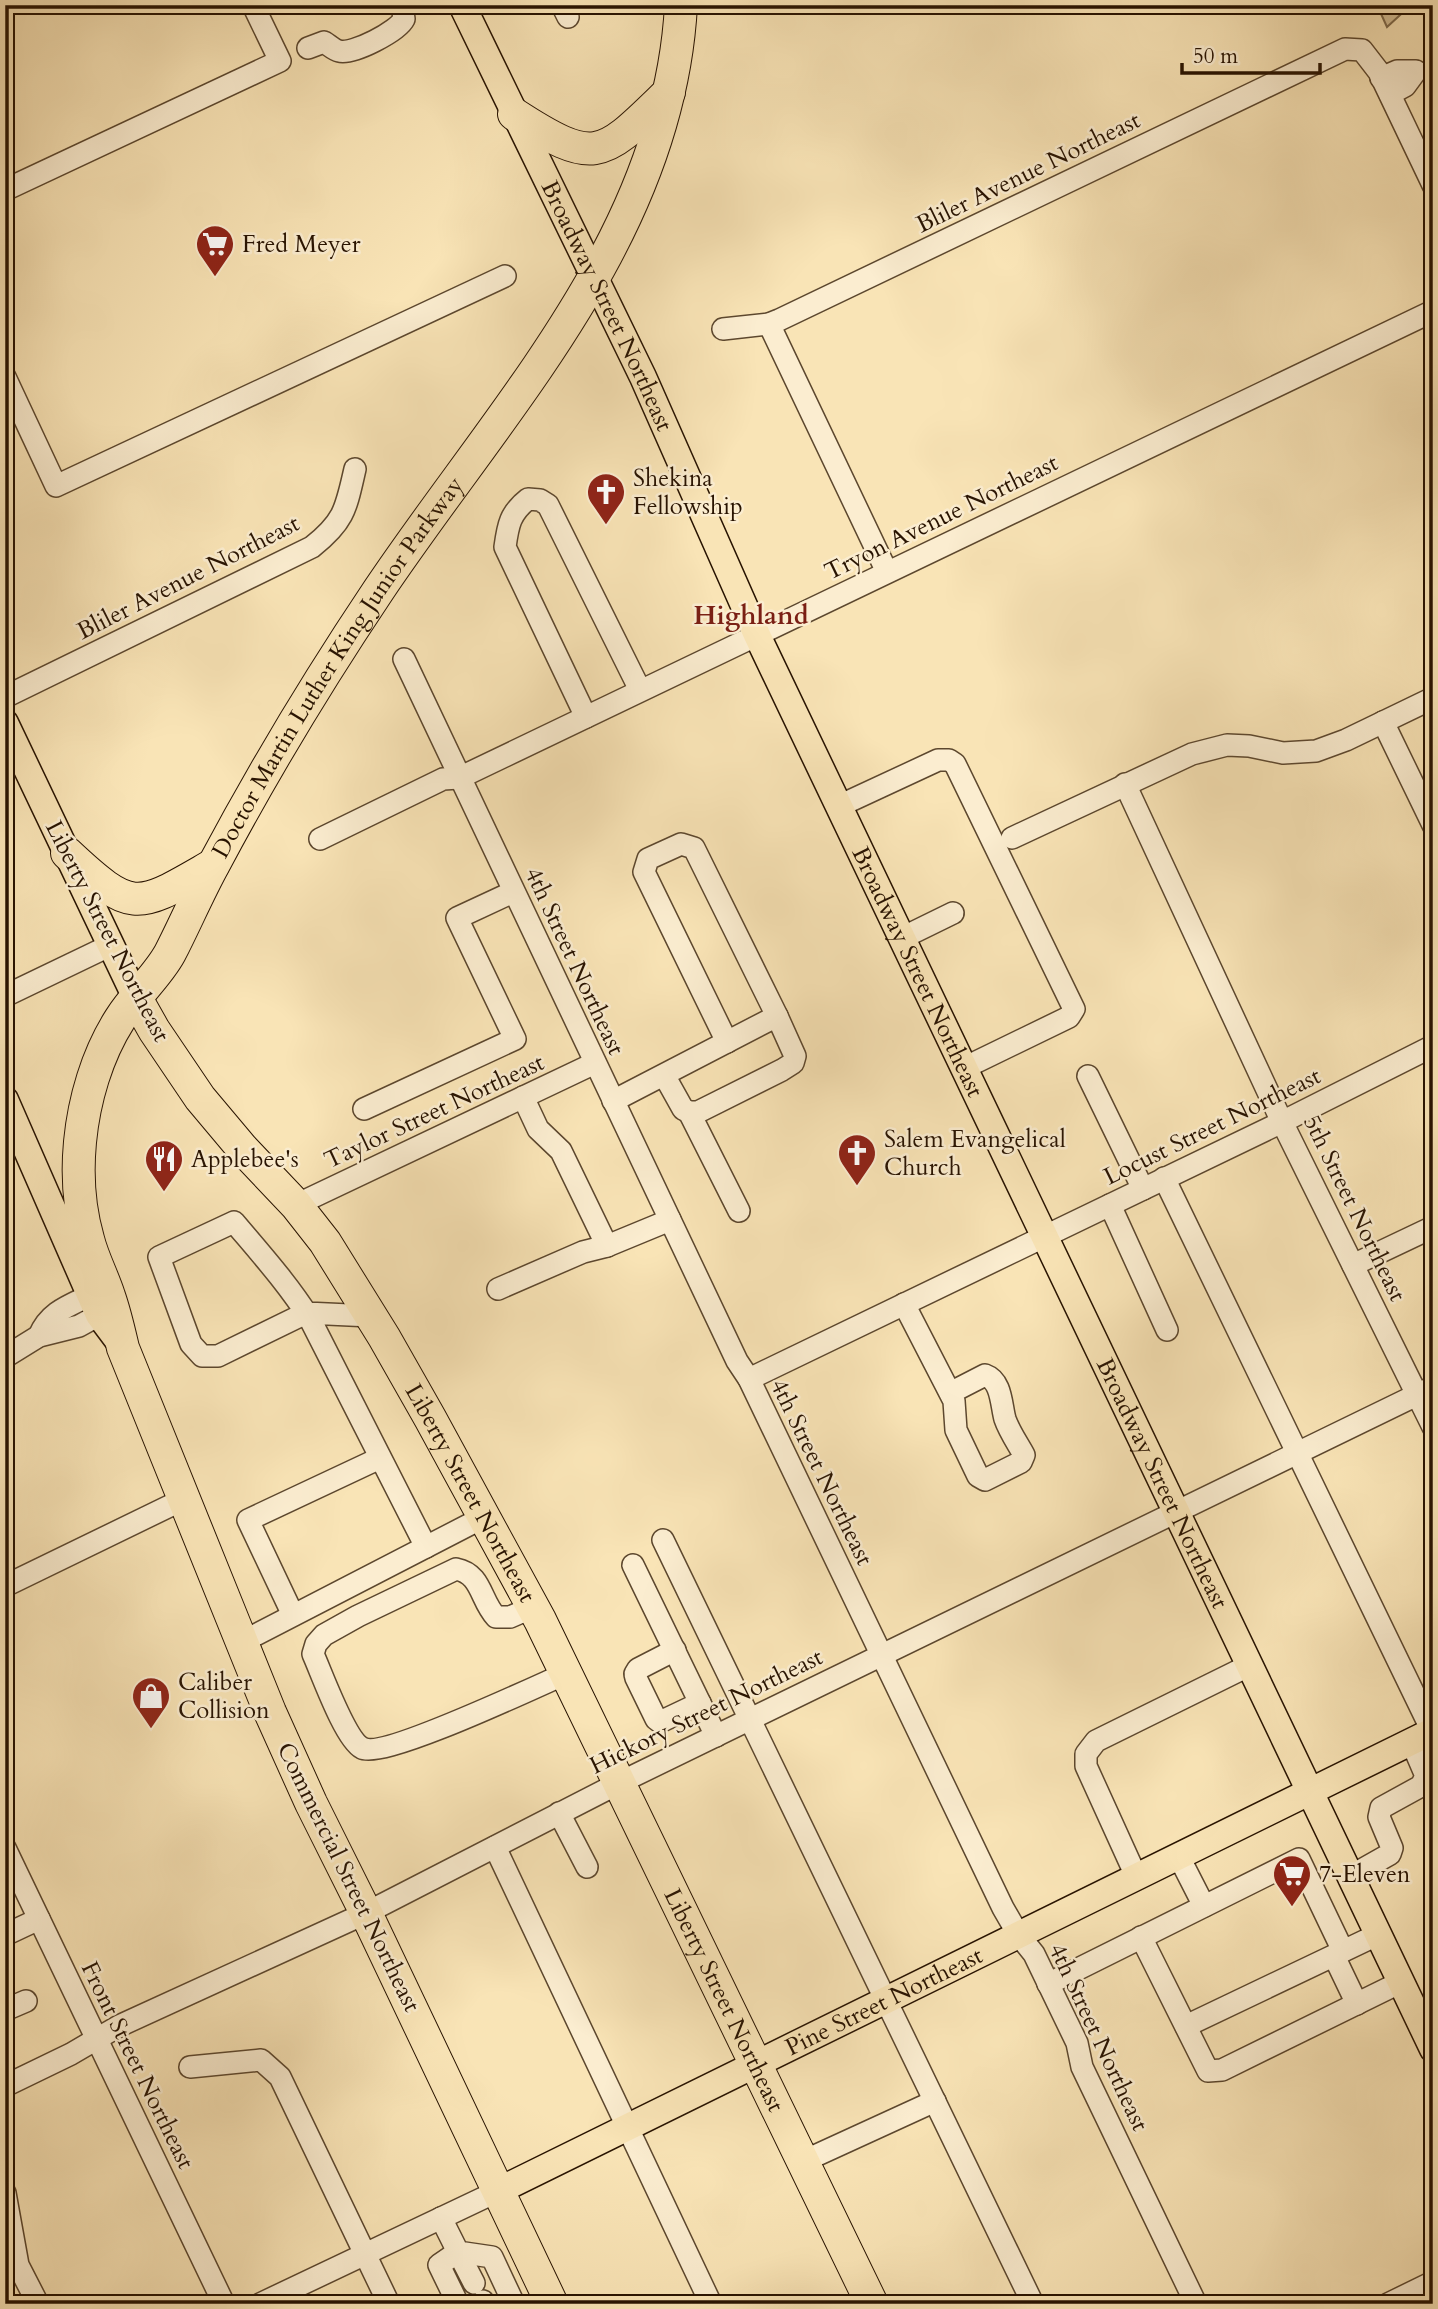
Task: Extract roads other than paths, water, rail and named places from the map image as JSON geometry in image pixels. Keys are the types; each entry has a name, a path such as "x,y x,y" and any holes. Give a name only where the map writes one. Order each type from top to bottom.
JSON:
{"highway":[{"name":"Doctor Martin Luther King Junior Parkway","path":"123,1348 109,1296 87,1237 78,1178 82,1126 97,1066 120,1019 167,957 213,865 287,734 377,592 505,416 594,280 654,147 670,91 681,5"},
{"path":"514,114 571,147 592,150 609,145 623,136 670,91"},
{"path":"67,853 107,889 133,899 161,895 213,865"},
{"name":"Liberty Street Northeast","path":"136,998 200,1098 242,1148 296,1205 338,1262 371,1316 484,1517 567,1673 872,2304"},
{"name":"Commercial Street Northeast","path":"123,1348 242,1642 311,1803 498,2191 541,2300"}],"main road":[{"name":"Broadway Street Northeast","path":"462,5 649,389 757,635 1433,2049"},
{"name":"Liberty Street Northeast","path":"5,723 136,998"},
{"name":"Commercial Street Northeast","path":"5,1100 95,1305 123,1348"},
{"name":"Pine Street Northeast","path":"498,2191 1427,1734"}],"street":[{"path":"5,190 279,61 253,5"},
{"path":"308,48 324,42 339,51 353,50 397,29 404,19 402,5"},
{"name":"Bliler Avenue Northeast","path":"723,329 769,324 1332,55 1352,48 1362,50 1386,86"},
{"path":"1424,67 1405,86 1386,86 1433,185"},
{"path":"5,377 56,486 505,276"},
{"name":"Tryon Avenue Northeast","path":"320,839 443,779 459,778 1433,311"},
{"path":"769,324 887,572"},
{"name":"Bliler Avenue Northeast","path":"5,696 312,547 340,520 347,504 355,469"},
{"path":"586,717 505,547 508,523 516,508 528,499 540,500 548,505 640,690"},
{"name":"4th Street Northeast","path":"404,659 737,1361 749,1379 1003,1908 1034,1954 1077,2043 1082,2067 1196,2304"},
{"path":"1012,838 1125,784 1210,748 1227,745 1249,746 1298,754 1316,751 1346,740 1433,698"},
{"path":"1382,722 1433,825"},
{"path":"839,806 938,760 949,760 955,764 1074,1009 1069,1017 964,1068"},
{"name":"5th Street Northeast","path":"1125,784 1282,1122 1353,1265 1425,1390 1433,1427"},
{"path":"664,1075 683,1109 698,1112 793,1063 795,1056 778,1016 694,848 681,844 648,859 643,872 727,1042"},
{"path":"364,1109 515,1039 457,918 513,892"},
{"path":"902,938 953,913"},
{"path":"5,996 111,945"},
{"path":"613,1101 778,1016"},
{"name":"Locust Street Northeast","path":"749,1379 1282,1122 1433,1046"},
{"name":"Taylor Street Northeast","path":"296,1205 595,1063"},
{"path":"1088,1076 1143,1189"},
{"path":"523,1097 538,1129 561,1151 607,1246"},
{"path":"689,1112 739,1212"},
{"path":"1164,1178 1298,1452 1427,1734 1429,1774 1421,1786 1381,1808 1379,1817 1392,1849 1390,1854 1351,1875"},
{"path":"1110,1205 1167,1330"},
{"path":"498,1289 583,1252 607,1246 670,1220"},
{"path":"371,1316 306,1313 218,1356 202,1356 191,1344 159,1257 234,1222 292,1290 306,1313 426,1547"},
{"path":"1353,1265 1433,1227"},
{"path":"904,1304 950,1393 956,1408 956,1430 980,1479 985,1480 1021,1462 1024,1455 1005,1419 1003,1401 993,1380 985,1376 950,1393"},
{"path":"5,1357 38,1336 44,1322 62,1309 95,1305"},
{"name":"Hickory Street Northeast","path":"6,2085 119,2026 366,1913 621,1782 1425,1390"},
{"path":"293,1615 248,1520 380,1458"},
{"path":"5,1586 184,1499"},
{"path":"242,1642 484,1517"},
{"path":"663,1540 1033,2304"},
{"path":"634,1565 716,1736"},
{"path":"533,1607 510,1617 496,1617 475,1578 466,1571 456,1570 344,1623 324,1635 316,1644 313,1654 349,1734 360,1747 370,1750 413,1738 567,1673"},
{"path":"675,1650 638,1669 635,1674 640,1689 660,1722 700,1703"},
{"path":"1136,1876 1086,1766 1086,1754 1096,1741 1124,1725 1250,1664"},
{"path":"559,1813 587,1867"},
{"path":"495,1847 711,2304"},
{"name":"Front Street Northeast","path":"5,1848 224,2304"},
{"path":"1178,1855 1204,1906"},
{"path":"1048,1984 1299,1859 1357,2004"},
{"path":"5,1935 39,1919"},
{"path":"1186,2026 1379,1934"},
{"path":"1141,1937 1208,2071 1222,2070 1401,1982"},
{"path":"5,2010 26,2001"},
{"path":"190,2067 261,2060 280,2077 389,2304"},
{"path":"804,2161 935,2101"},
{"name":"Pine Street Northeast","path":"260,2304 498,2191"},
{"path":"5,2193 18,2265 38,2304"},
{"path":"441,2218 481,2296"},
{"path":"458,2304 439,2265 458,2252 492,2257 514,2304"},
{"path":"1388,2304 1433,2282"}],"place":[{"name":"Fred Meyer","path":"215,278"},
{"name":"Shekina Fellowship","path":"606,526"},
{"name":"Salem Evangelical Church","path":"857,1187"},
{"name":"Applebee's","path":"164,1193"},
{"name":"Caliber Collision","path":"151,1730"},
{"name":"7-Eleven","path":"1292,1908"}],"district":[{"name":"Highland","path":"751,615"}]}
